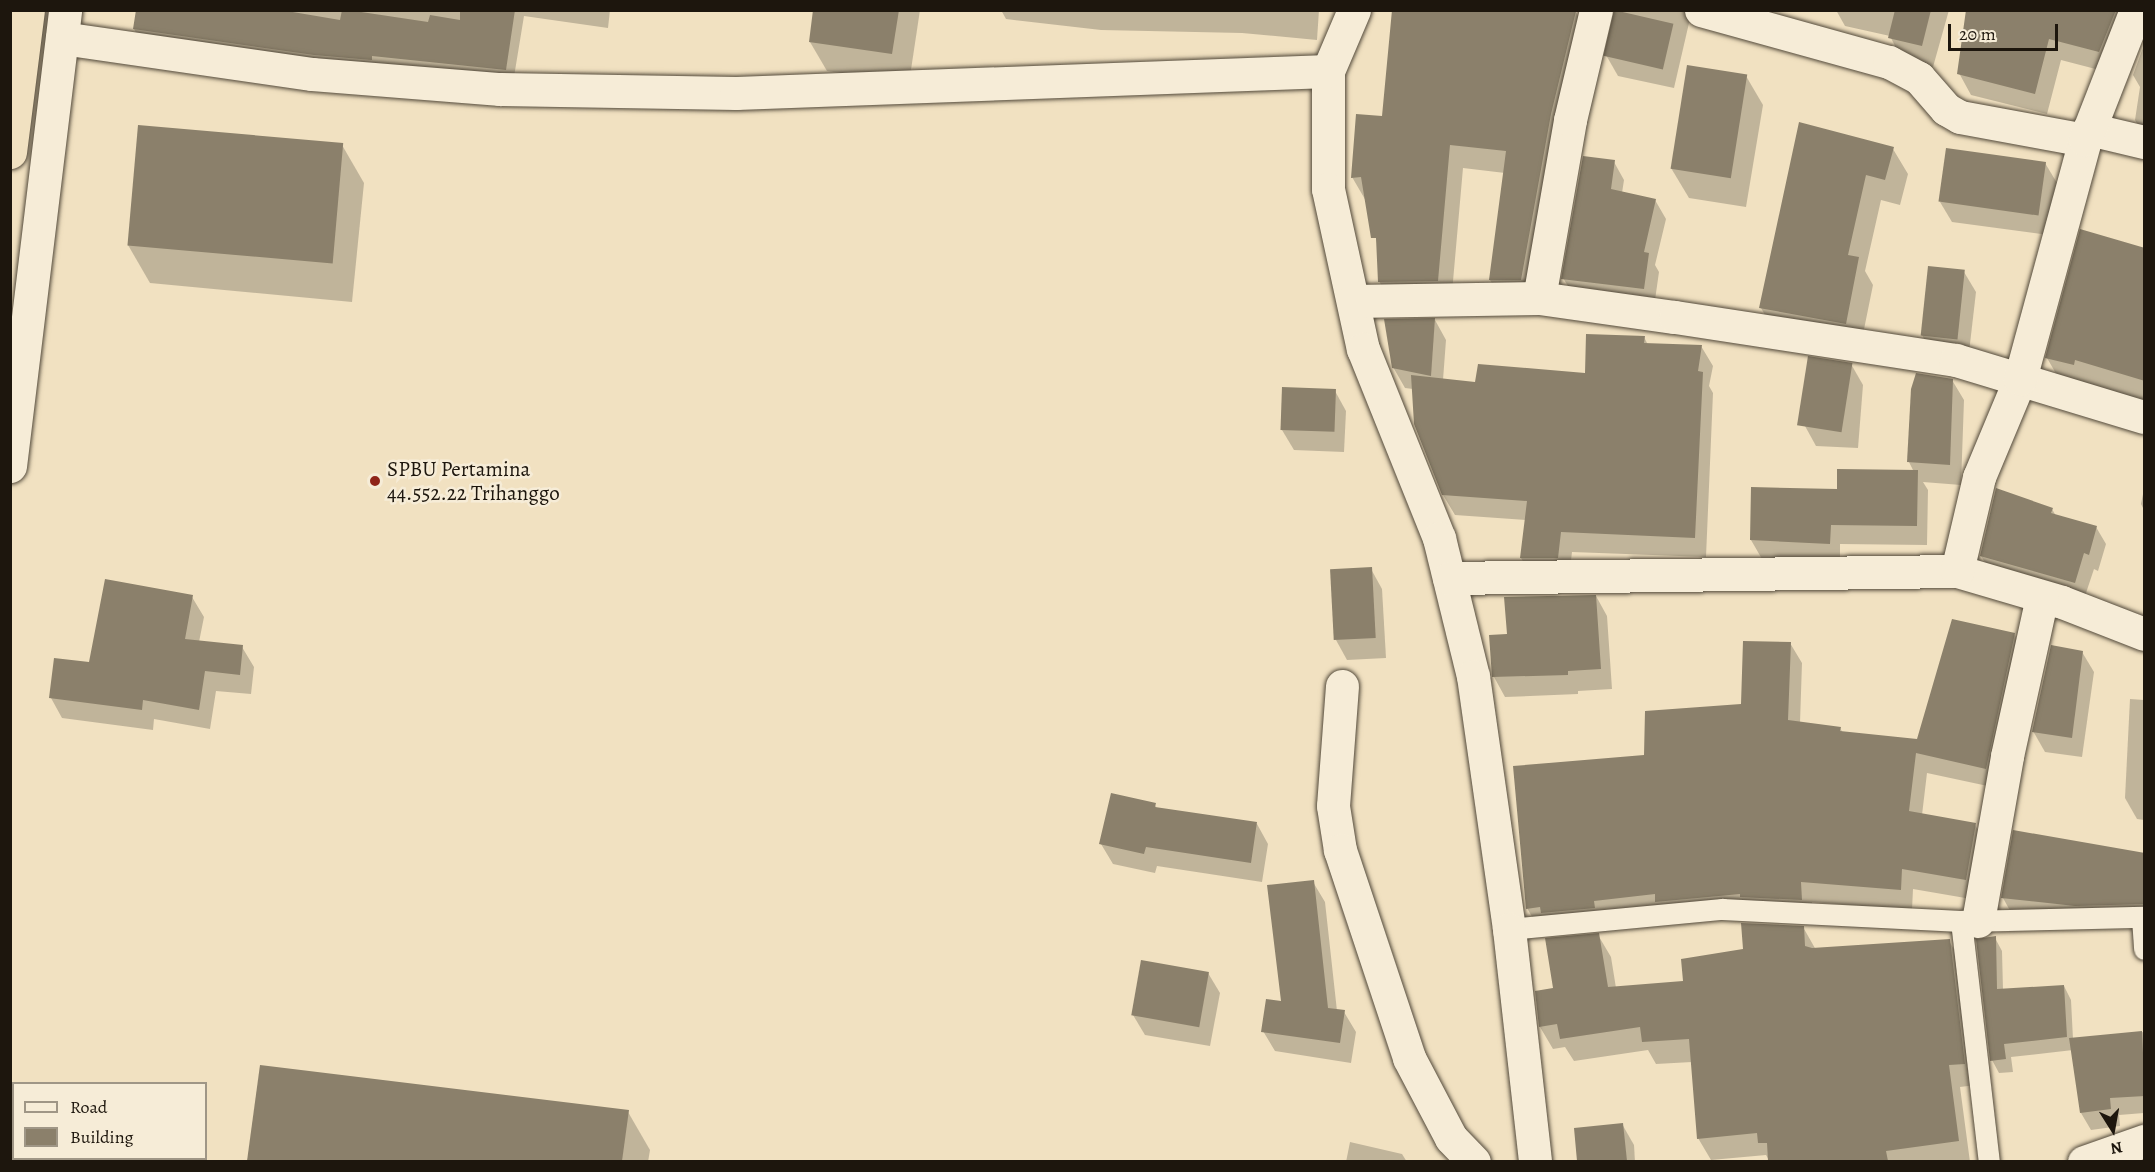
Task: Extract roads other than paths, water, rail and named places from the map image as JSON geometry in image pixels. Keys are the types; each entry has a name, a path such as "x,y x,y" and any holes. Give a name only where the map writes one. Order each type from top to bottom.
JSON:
{"highway":[{"path":"10,152 28,10"}],"street":[{"path":"1354,10 1328,71 1328,189 1363,349 1439,538 1473,676 1509,929 1535,1161"},
{"path":"1539,298 1570,120 1596,10"},
{"path":"1701,10 1889,62 1919,78 1946,110 1960,117 2145,142"},
{"path":"1957,571 1979,477 2020,379 2087,135 2136,10"},
{"path":"10,466 63,24 312,74 500,89 736,93 1328,71"},
{"path":"1353,301 1539,298 1956,360 2145,417"},
{"path":"1449,578 1957,571 2042,597 2145,634"},
{"path":"1969,921 2042,597"},
{"path":"1342,686 1333,806 1340,850 1409,1058 1451,1138 1474,1161"},
{"path":"2084,1161 2145,1141"}],"lane":[{"path":"1509,929 1722,909 1969,921 2143,918 2145,949"},
{"path":"1969,921 1989,1161"}],"place":[{"name":"SPBU Pertamina 44.552.22 Trihanggo","path":"375,481"}]}
